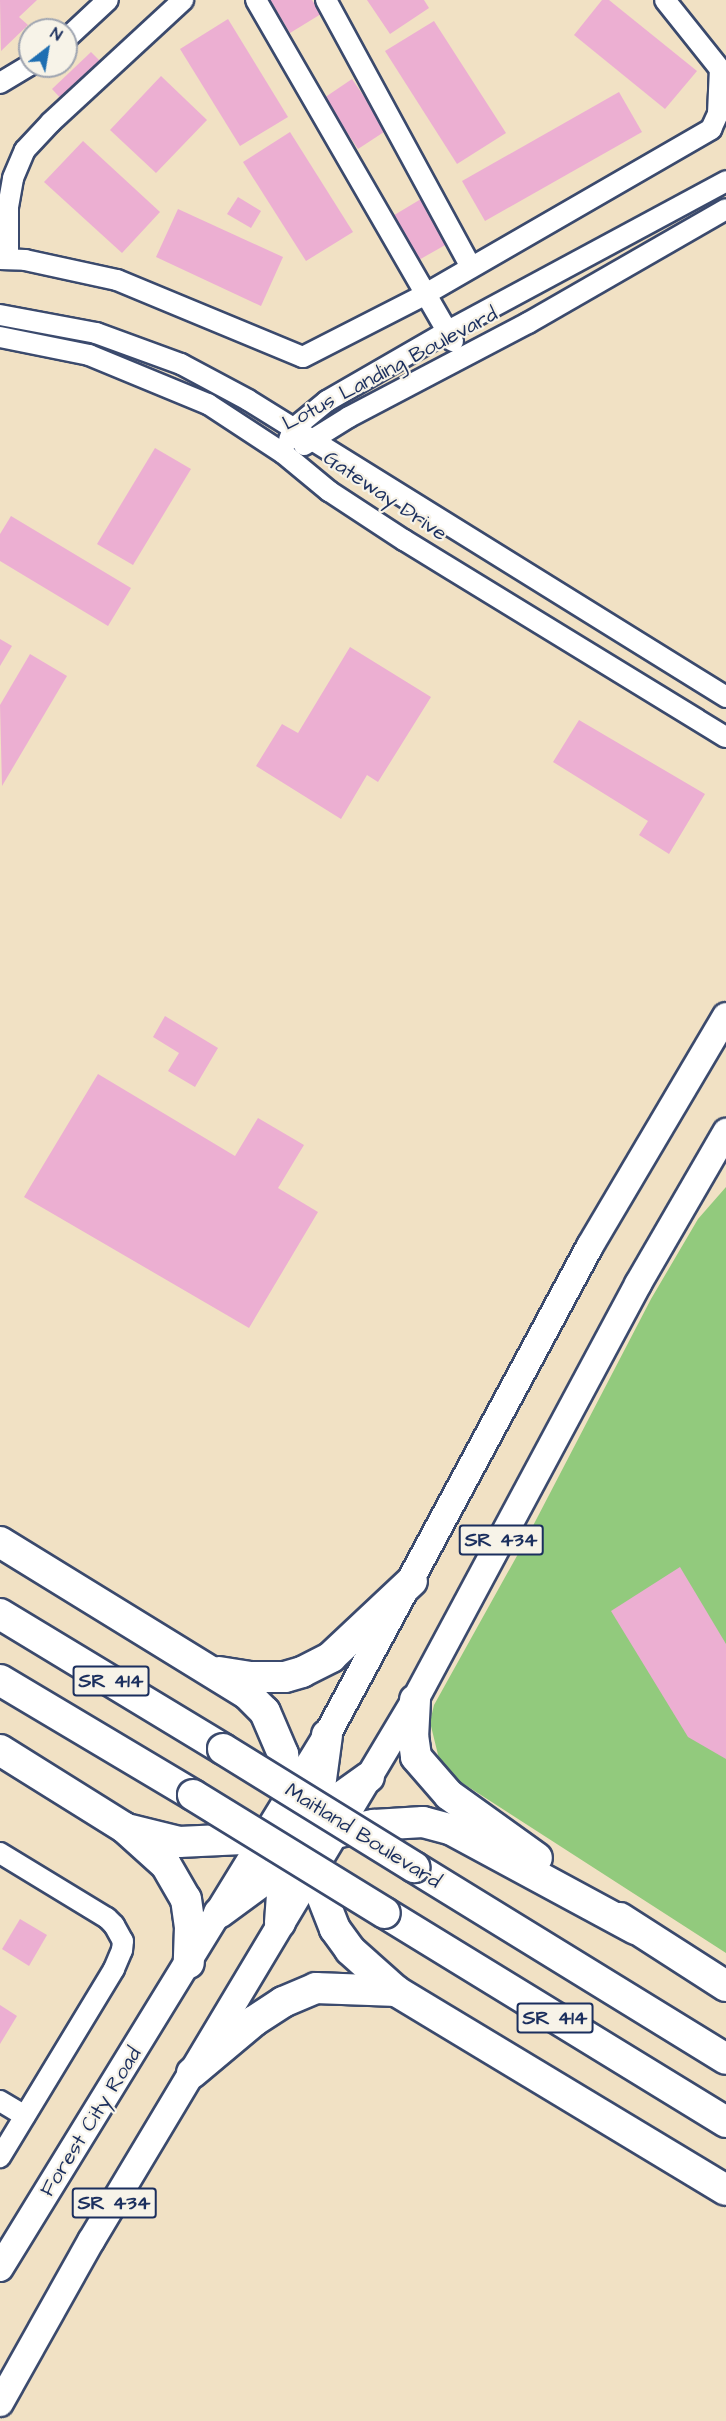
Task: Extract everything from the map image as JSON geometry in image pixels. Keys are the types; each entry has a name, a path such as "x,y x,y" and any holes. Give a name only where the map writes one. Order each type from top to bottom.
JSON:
{"highway":[{"path":"0,1542 247,1694 265,1712 283,1754 289,1797 325,1907 350,1950 396,1991 726,2190"},
{"path":"206,1670 251,1677 285,1677 302,1672 331,1657 412,1581"},
{"name":"Maitland Boulevard","path":"0,1614 726,2059"},
{"name":"SR 414","path":"0,1680 193,1795 726,2122"},
{"path":"415,1700 413,1735 416,1757 449,1795 635,1929"},
{"path":"280,1923 327,1735"},
{"path":"0,1750 125,1828 166,1865 178,1880 186,1899 190,1927 185,1970"},
{"path":"219,1913 302,1842 369,1777"},
{"path":"125,1828 179,1842 302,1842 393,1822 423,1822 452,1830 635,1929 726,1986"},
{"path":"192,2073 254,2021 283,2002 316,1988 396,1991"}],"main road":[{"name":"SR 434","path":"289,1797 327,1735 412,1581 590,1246 726,1016"},
{"name":"SR 434","path":"369,1777 415,1700 638,1284 726,1132"},
{"name":"SR 434","path":"185,1970 219,1913"},
{"name":"SR 434","path":"0,2403 45,2319 233,2006 280,1923"},
{"name":"Forest City Road","path":"0,2268 185,1970"}],"street":[{"path":"78,28 108,0"},
{"path":"183,0 51,122 25,150 12,178 4,259 26,260 117,280 303,357 424,295 711,129 718,114 720,69 665,0"},
{"path":"256,0 424,295 463,356"},
{"path":"326,0 471,267"},
{"path":"0,83 18,72"},
{"name":"Lotus Landing Boulevard","path":"284,453 293,429 327,401 447,331 726,182"},
{"name":"Lotus Landing Boulevard","path":"284,453 314,441 349,417 528,323 726,209"},
{"name":"Gateway Drive","path":"0,315 96,333 181,364 314,441 726,698"},
{"name":"Gateway Drive","path":"0,337 89,355 208,404 284,453 329,491 726,737"},
{"path":"547,627 564,598"},
{"path":"0,1852 107,1918 114,1924 123,1941 122,1950 114,1969 0,2157"},
{"path":"0,2101 25,2116"}],"green space":[{"path":"726,1187 726,1953 453,1777 440,1763 430,1722 434,1705 523,1545 651,1299 698,1219"}],"building":[{"path":"0,0 37,0 18,18 18,35 1,51"},
{"path":"270,0 312,0 321,14 290,33"},
{"path":"367,0 424,0 429,8 390,34"},
{"path":"602,0 609,0 697,71 665,109 574,35"},
{"path":"228,19 288,117 240,146 180,49"},
{"path":"434,21 506,133 457,164 385,51"},
{"path":"91,52 104,65 65,103 52,89 64,78 78,78 78,64"},
{"path":"161,76 207,120 156,173 110,130"},
{"path":"352,79 387,130 358,149 324,98"},
{"path":"619,92 642,132 485,221 462,181"},
{"path":"290,132 353,232 306,261 243,162"},
{"path":"83,141 160,212 122,253 44,182"},
{"path":"238,197 261,211 251,228 227,214"},
{"path":"421,199 447,244 417,261 391,217"},
{"path":"178,209 283,257 261,306 156,257"},
{"path":"155,448 191,469 133,565 97,544"},
{"path":"11,516 131,588 108,626 0,561 0,534"},
{"path":"0,639 12,646 0,666"},
{"path":"350,647 431,697 378,782 367,775 341,819 256,766 282,724 298,733"},
{"path":"30,654 67,676 2,786 0,705"},
{"path":"579,720 705,794 669,854 639,835 648,821 553,762"},
{"path":"165,1016 218,1048 195,1087 168,1071 179,1053 153,1037"},
{"path":"98,1074 235,1156 258,1118 304,1145 278,1188 318,1212 249,1328 24,1197"},
{"path":"680,1567 726,1644 726,1759 688,1737 611,1611"},
{"path":"20,1919 47,1935 29,1966 2,1949"},
{"path":"0,2005 17,2016 0,2044"}]}
